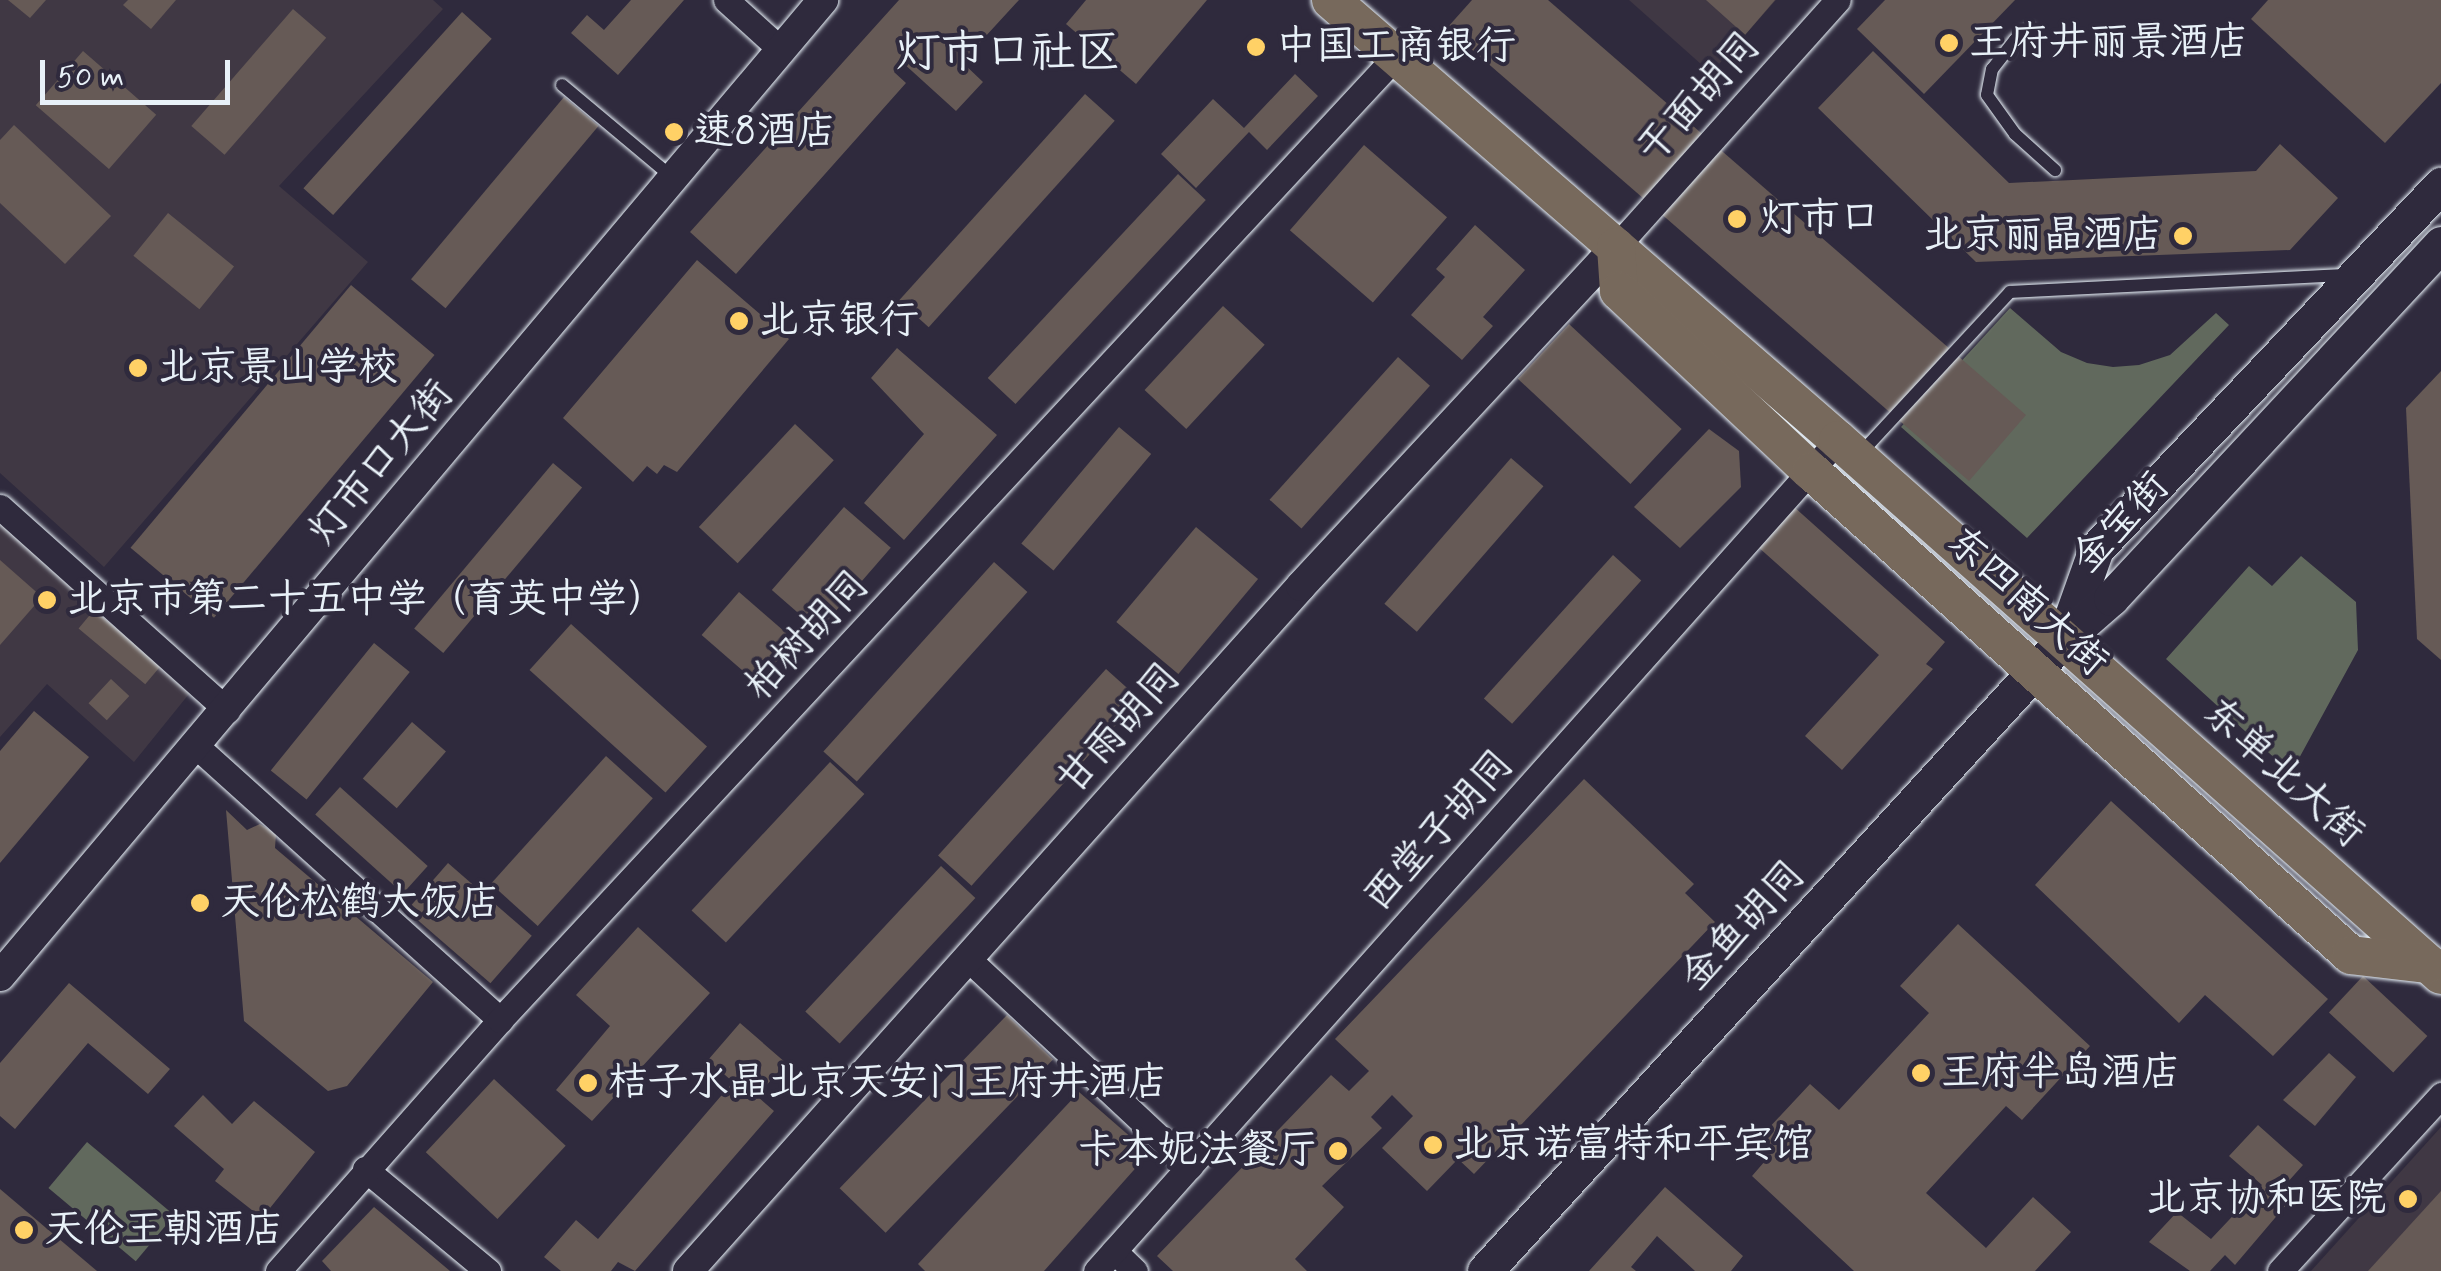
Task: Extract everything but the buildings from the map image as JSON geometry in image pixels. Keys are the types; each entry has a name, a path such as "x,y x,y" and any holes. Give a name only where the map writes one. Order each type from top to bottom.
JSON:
{"main road":[{"name":"东四南大街","path":"1331,0 2064,639"},
{"name":"金宝街","path":"2064,639 2096,549 2441,186"},
{"name":"金宝街","path":"2064,639 2111,598 2441,244"},
{"name":"东四南大街","path":"1616,247 1619,291 1811,470 2351,955 2434,970"},
{"name":"金鱼胡同","path":"1484,1271 2064,639"},
{"name":"东单北大街","path":"2064,639 2434,970"}],"street":[{"path":"726,0 779,48"},
{"name":"灯市口大街","path":"0,976 823,0"},
{"name":"干面胡同","path":"1616,247 1838,0"},
{"name":"柏树胡同","path":"278,1271 500,1020 1396,56"},
{"name":"甘雨胡同","path":"688,1271 1301,586 1616,247"},
{"name":"西堂子胡同","path":"1096,1271 1811,470 1847,449"},
{"path":"0,507 226,710"},
{"path":"195,746 500,1020"},
{"path":"968,958 1190,1166"},
{"path":"2280,1271 2441,1096"},
{"path":"365,1169 488,1271"},
{"path":"1114,1251 1135,1271"}],"lane":[{"path":"2030,30 2015,40 1992,69 1987,95 2014,134 2055,170"},
{"path":"562,85 672,177"},
{"path":"1847,449 2010,292 2355,275"}],"shaded area":[{"name":"北京景山学校","path":"0,0 433,0 443,9 279,186 368,262 104,567 0,473"},
{"path":"1629,0 1776,0 1711,73"},
{"path":"2010,308 2061,352 2087,363 2113,367 2139,365 2170,355 2216,313 2229,325 2027,538 1901,427"},
{"name":"北京市第二十五中学（育英中学）","path":"0,517 193,689 134,762 47,684 0,737"},
{"path":"2301,556 2356,602 2358,650 2291,773 2166,659 2249,566 2272,586"},
{"name":"北京协和医院","path":"2441,1127 2441,1271 2311,1271"},
{"path":"87,1142 174,1215 136,1261 48,1188"}],"place":[{"name":"王府井丽景酒店","path":"1949,43"},
{"name":"中国工商银行","path":"1256,47"},
{"name":"速8酒店","path":"674,132"},
{"name":"灯市口","path":"1737,219"},
{"name":"北京丽晶酒店","path":"2183,236"},
{"name":"北京银行","path":"739,321"},
{"name":"北京景山学校","path":"138,368"},
{"name":"北京市第二十五中学（育英中学）","path":"47,600"},
{"name":"天伦松鹤大饭店","path":"200,903"},
{"name":"王府半岛酒店","path":"1921,1073"},
{"name":"桔子水晶北京天安门王府井酒店","path":"588,1083"},
{"name":"北京诺富特和平宾馆","path":"1433,1145"},
{"name":"卡本妮法餐厅","path":"1338,1151"},
{"name":"北京协和医院","path":"2408,1199"},
{"name":"天伦王朝酒店","path":"24,1230"}],"district":[{"name":"灯市口社区","path":"1008,54"}]}
